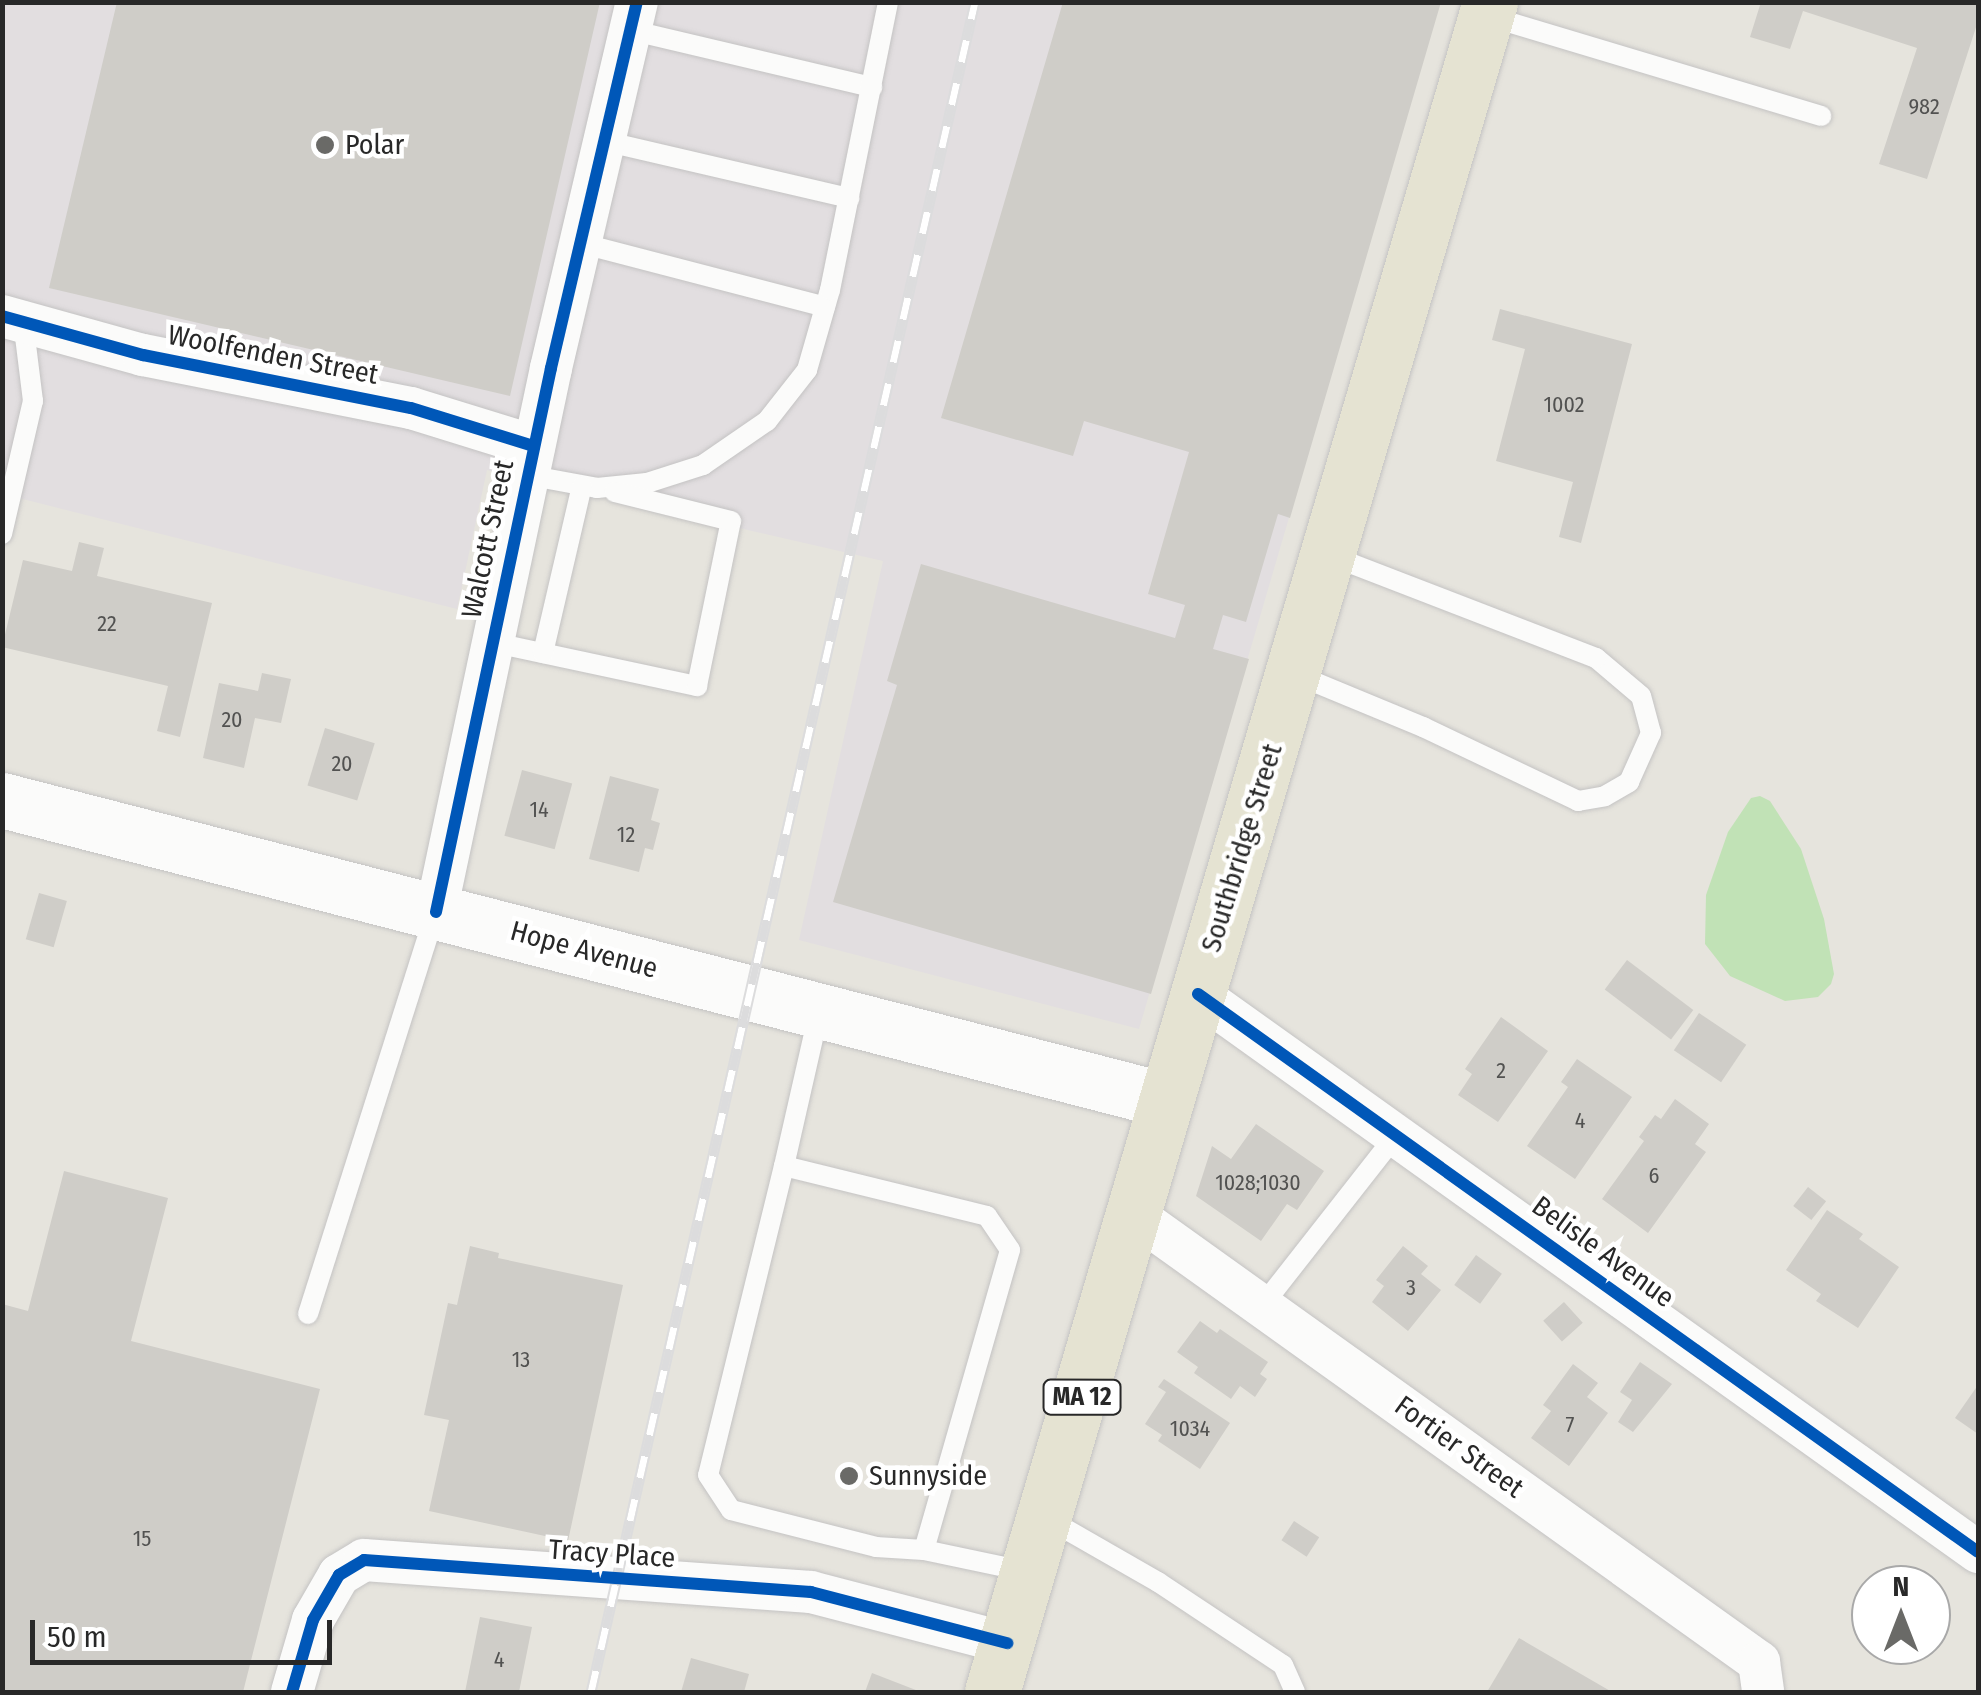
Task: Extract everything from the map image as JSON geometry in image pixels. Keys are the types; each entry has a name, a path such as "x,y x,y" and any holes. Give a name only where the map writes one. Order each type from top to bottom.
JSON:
{"main road":[{"name":"Southbridge Street","path":"1000,1668 1488,9"},
{"name":"Hope Avenue","path":"2,800 1165,1100"}],"street":[{"name":"Walcott Street","path":"436,912 530,461 634,16"},
{"name":"Woolfenden Street","path":"13,318 142,355 411,408 530,461"},
{"name":"Belisle Avenue","path":"1198,994 1978,1552"},
{"name":"Fortier Street","path":"1133,1214 1759,1662 1764,1692"},
{"name":"Tracy Place","path":"292,1692 313,1620 339,1575 364,1560 811,1592 1000,1668"}],"lane":[{"path":"590,486 647,483 703,465 767,421 807,370 849,198 888,2"},
{"path":"1488,9 1821,116"},
{"path":"634,16 872,87"},
{"path":"604,141 849,198"},
{"path":"580,242 825,307"},
{"path":"2,534 33,401 13,318"},
{"path":"491,642 697,686 731,521 590,486 530,461"},
{"path":"543,653 590,486"},
{"path":"1293,673 1423,727 1578,801 1605,796 1630,782 1652,733 1642,696 1596,658 1328,554"},
{"path":"308,1314 436,912"},
{"path":"820,1010 708,1475 731,1510 876,1547 924,1550 1029,1572"},
{"path":"1262,1306 1396,1135"},
{"path":"784,1166 987,1216 1010,1250 924,1550"},
{"path":"1046,1518 1158,1582 1284,1664 1295,1692"}],"shaded area":[{"path":"2,3 1440,3 1139,1029 799,940 883,561 487,470 457,609 3,494"}],"green space":[{"path":"1760,796 1770,801 1801,849 1824,919 1834,974 1831,984 1818,997 1785,1001 1730,976 1705,944 1706,895 1728,832 1751,798"}],"building":[{"name":"Polar","path":"117,2 600,2 510,396 49,288"},
{"path":"1063,2 1441,2 1290,518 1278,514 1246,622 1223,615 1213,649 1249,659 1151,994 833,902 897,685 887,681 921,564 1175,638 1185,605 1148,594 1189,452 1084,421 1073,456 941,418"},
{"path":"1761,2 1978,2 1978,21 1927,179 1879,164 1917,48 1803,11 1790,49 1750,37"},
{"path":"1500,309 1632,344 1581,543 1559,537 1573,482 1496,461 1525,349 1492,340"},
{"path":"79,542 104,548 97,576 212,603 180,737 157,731 168,686 2,647 23,560 72,571"},
{"path":"262,673 291,679 281,723 255,718 244,768 203,758 219,683 258,691"},
{"path":"325,728 375,743 357,801 307,785"},
{"path":"522,770 572,783 555,849 504,836"},
{"path":"610,776 659,789 651,820 660,823 653,850 645,848 639,872 589,859"},
{"path":"39,893 67,901 54,947 26,939"},
{"path":"1627,960 1693,1010 1671,1040 1605,990"},
{"path":"1699,1013 1746,1045 1721,1082 1674,1050"},
{"path":"1501,1017 1548,1051 1498,1122 1458,1095 1472,1074 1465,1069"},
{"path":"1577,1059 1632,1097 1575,1179 1527,1146 1568,1087 1561,1082"},
{"path":"1675,1099 1709,1124 1695,1144 1706,1152 1648,1233 1602,1199 1644,1141 1639,1137 1655,1115 1661,1119"},
{"path":"1256,1124 1324,1171 1297,1210 1287,1204 1261,1241 1196,1196 1212,1146 1231,1159"},
{"path":"64,1171 168,1198 131,1341 320,1389 243,1692 2,1690 2,1304 28,1311"},
{"path":"1808,1187 1826,1201 1811,1220 1793,1206"},
{"path":"1827,1210 1863,1234 1859,1239 1899,1267 1858,1328 1816,1301 1821,1294 1786,1270"},
{"path":"470,1246 499,1253 498,1258 623,1285 568,1541 429,1511 449,1420 424,1415 448,1303 457,1305"},
{"path":"1403,1246 1428,1266 1421,1274 1441,1290 1408,1331 1372,1302 1384,1286 1376,1280"},
{"path":"1476,1255 1502,1274 1480,1304 1454,1285"},
{"path":"1564,1302 1583,1323 1562,1342 1543,1321"},
{"path":"1200,1321 1217,1333 1220,1329 1268,1362 1260,1374 1267,1379 1255,1397 1240,1386 1231,1399 1194,1373 1198,1367 1177,1352"},
{"path":"1640,1362 1672,1384 1633,1432 1618,1422 1632,1400 1620,1392"},
{"path":"1573,1364 1598,1383 1587,1397 1608,1413 1569,1466 1531,1438 1551,1411 1543,1405"},
{"path":"1164,1379 1230,1423 1200,1469 1158,1441 1162,1435 1145,1424 1166,1392 1158,1387"},
{"path":"1978,1385 1978,1434 1955,1418"},
{"path":"1294,1521 1319,1537 1307,1557 1281,1540"},
{"path":"480,1617 532,1627 519,1692 465,1692"},
{"path":"1519,1638 1612,1692 1487,1692"},
{"path":"691,1658 749,1674 744,1692 681,1692"},
{"path":"872,1673 921,1692 865,1692"}],"railway":[{"path":"591,1692 975,2"}],"cycle path":[{"path":"436,912 551,368 637,2"},
{"path":"2,316 143,355 411,408 534,446"},
{"path":"1198,994 1978,1552"},
{"path":"292,1692 313,1620 339,1575 364,1560 811,1592 1007,1643"}],"place":[{"name":"Polar","path":"325,145"},
{"name":"Sunnyside","path":"849,1476"}]}
